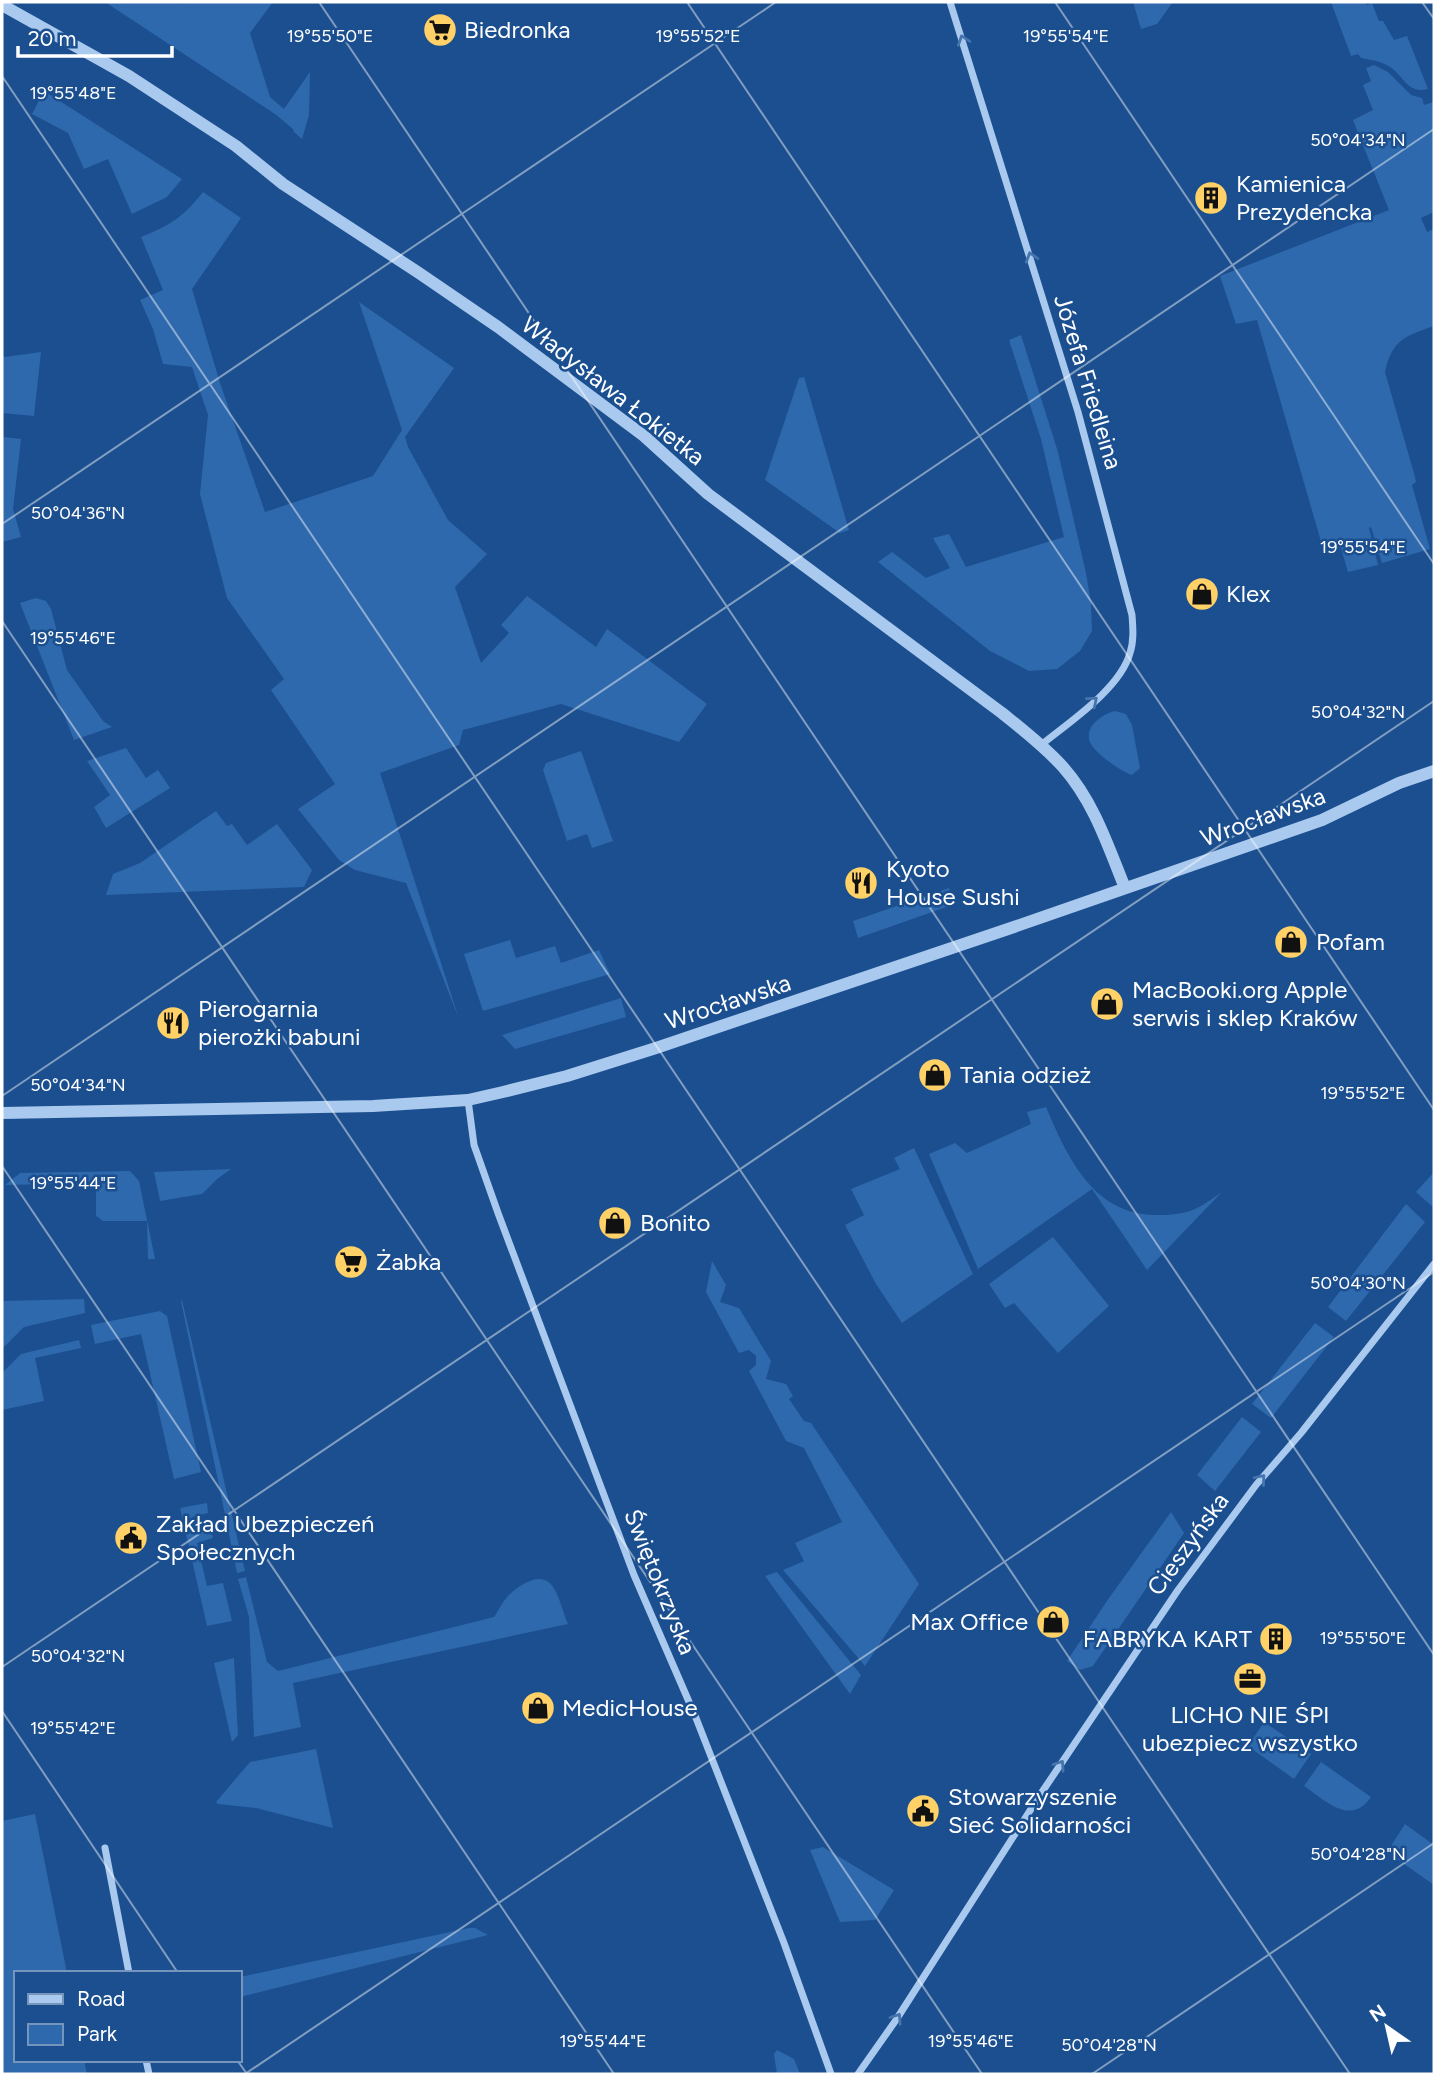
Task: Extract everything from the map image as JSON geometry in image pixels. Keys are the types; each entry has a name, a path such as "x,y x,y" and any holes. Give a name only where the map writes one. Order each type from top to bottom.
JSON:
{"street":[{"name":"Józefa Friedleina","path":"950,2 1078,412 1132,615 1131,650 1119,676 1109,688 1041,745"},
{"name":"Władysława Łokietka","path":"2,5 130,76 236,146 283,184 498,327 644,436 708,494 1002,713 1041,745 1083,793 1102,830 1125,888"},
{"name":"Wrocławska","path":"2,1113 373,1106 468,1100 567,1076 656,1048 1322,820 1399,783 1434,771"},
{"name":"Świętokrzyska","path":"468,1100 474,1145 498,1213 630,1564 696,1718 784,1943 831,2074"},
{"name":"Cieszyńska","path":"858,2074 1178,1590 1256,1485 1301,1433 1434,1264"},
{"path":"105,1848 129,1971"}],"green space":[{"path":"105,2 273,2 250,33 270,97 284,109 310,72 309,115 302,139 275,114"},
{"path":"1133,2 1173,2 1157,24 1141,29"},
{"path":"1331,2 1365,2 1367,5 1372,3 1379,21 1383,21 1394,40 1407,36 1428,89 1411,87 1383,63 1361,58 1358,54 1351,56"},
{"path":"1374,65 1388,72 1411,95 1422,98 1424,105 1433,102 1434,106 1434,212 1421,218 1427,232 1434,229 1434,326 1401,341 1392,353 1385,372 1415,477 1416,482 1412,485 1430,549 1382,563 1371,527 1369,528 1378,565 1348,572 1341,548 1324,552 1257,320 1236,324 1220,276 1389,210 1353,120 1373,110 1363,85 1371,81 1366,68"},
{"path":"44,91 182,179 167,197 132,214 108,159 84,169 68,133 32,114"},
{"path":"203,192 241,218 192,289 220,383 265,512 373,476 402,430 359,302 454,368 405,437 448,520 487,554 455,587 481,663 509,633 501,625 527,596 596,647 607,629 707,704 679,742 561,704 463,730 459,745 380,773 459,1019 406,883 355,870 339,860 298,809 335,784 271,690 284,679 227,598 200,494 208,415 192,367 163,364 153,329 140,300 163,290 141,237 176,219"},
{"path":"1021,335 1058,452 1086,573 1092,631 1080,651 1057,669 1029,671 990,651 878,562 892,552 926,578 950,568 933,538 949,534 966,567 1064,537 1041,439 1009,340"},
{"path":"41,352 34,416 2,413 2,354 5,357"},
{"path":"804,377 849,530 840,533 765,480 799,378"},
{"path":"2,437 21,439 13,509 21,537 2,542"},
{"path":"36,598 46,601 51,609 67,670 103,721 112,727 74,740 20,603"},
{"path":"1115,711 1126,714 1132,725 1140,768 1132,775 1104,757 1094,748 1089,738 1091,727 1104,715"},
{"path":"126,748 146,778 158,770 170,788 106,828 94,807 110,795 87,761"},
{"path":"581,751 613,841 592,848 587,834 567,841 543,770 546,763"},
{"path":"216,811 227,826 232,824 247,845 277,824 312,870 304,887 106,895 113,874 140,863"},
{"path":"949,888 955,904 858,938 853,921"},
{"path":"510,940 516,958 555,946 561,963 599,950 610,974 483,1011 464,954"},
{"path":"621,998 626,1017 515,1049 502,1035"},
{"path":"1046,1107 1063,1144 1084,1178 1113,1204 1131,1212 1174,1214 1195,1209 1222,1192 1147,1270 1092,1189 978,1269 929,1154 955,1143 967,1153 1031,1124 1027,1112"},
{"path":"914,1148 973,1274 902,1323 876,1284 845,1225 864,1215 851,1189 900,1169 894,1158"},
{"path":"231,1169 202,1194 160,1201 154,1172"},
{"path":"130,1171 139,1181 155,1259 148,1259 147,1221 103,1221 96,1216 96,1183 5,1185 20,1173"},
{"path":"1434,1172 1434,1208 1416,1192"},
{"path":"1406,1204 1425,1222 1346,1321 1328,1307"},
{"path":"1053,1237 1109,1306 1058,1353 1014,1303 1005,1308 989,1284"},
{"path":"712,1261 726,1285 720,1302 739,1308 771,1361 766,1379 786,1384 793,1396 789,1399 804,1421 811,1423 919,1584 865,1666 783,1570 804,1561 795,1543 842,1522 804,1448 786,1441 749,1371 756,1365 756,1356 749,1350 739,1353 706,1292"},
{"path":"84,1299 85,1313 24,1327 2,1349 2,1301"},
{"path":"181,1301 245,1571 237,1573"},
{"path":"160,1311 167,1316 201,1472 174,1479 141,1334 95,1344 91,1325"},
{"path":"1315,1323 1334,1337 1271,1418 1252,1404"},
{"path":"79,1340 81,1348 35,1358 44,1401 2,1410 2,1373 21,1354"},
{"path":"1242,1417 1261,1432 1215,1491 1197,1475"},
{"path":"207,1503 208,1513 192,1517 195,1528 210,1525 213,1538 197,1543 207,1586 223,1583 232,1621 207,1626 180,1508"},
{"path":"1171,1512 1184,1533 1093,1666 1080,1670 1067,1661"},
{"path":"777,1572 861,1675 850,1694 765,1576"},
{"path":"246,1577 267,1662 278,1671 494,1617 510,1594 520,1586 537,1579 548,1582 553,1587 568,1624 293,1683 301,1727 254,1737 249,1617 238,1579"},
{"path":"234,1658 238,1735 232,1742 214,1663"},
{"path":"1264,1722 1311,1754 1294,1779 1248,1746"},
{"path":"316,1749 333,1828 256,1808 216,1802 250,1762"},
{"path":"1321,1762 1371,1797 1355,1810 1338,1808 1320,1798 1304,1786"},
{"path":"35,1814 67,1971 14,1971 14,2062 84,2062 87,2074 2,2074 2,1821"},
{"path":"1405,1824 1434,1845 1434,1885 1387,1852"},
{"path":"823,1847 894,1890 875,1920 840,1922 810,1850"},
{"path":"469,1928 488,1935 242,1996 242,1977"},
{"path":"777,2050 794,2059 800,2074 777,2074 774,2054"}],"place":[{"name":"Biedronka","path":"440,30"},
{"name":"Kamienica Prezydencka","path":"1211,198"},
{"name":"Klex","path":"1202,594"},
{"name":"Kyoto House Sushi","path":"861,883"},
{"name":"Pofam","path":"1291,942"},
{"name":"MacBooki.org Apple serwis i sklep Kraków","path":"1107,1004"},
{"name":"Pierogarnia pierożki babuni","path":"173,1023"},
{"name":"Tania odzież","path":"935,1075"},
{"name":"Bonito","path":"615,1223"},
{"name":"Żabka","path":"351,1262"},
{"name":"Zakład Ubezpieczeń Społecznych","path":"131,1538"},
{"name":"Max Office","path":"1053,1622"},
{"name":"FABRYKA KART","path":"1276,1639"},
{"name":"LICHO NIE ŚPI ubezpiecz wszystko","path":"1250,1679"},
{"name":"MedicHouse","path":"538,1708"},
{"name":"Stowarzyszenie Sieć Solidarności","path":"923,1811"}]}
